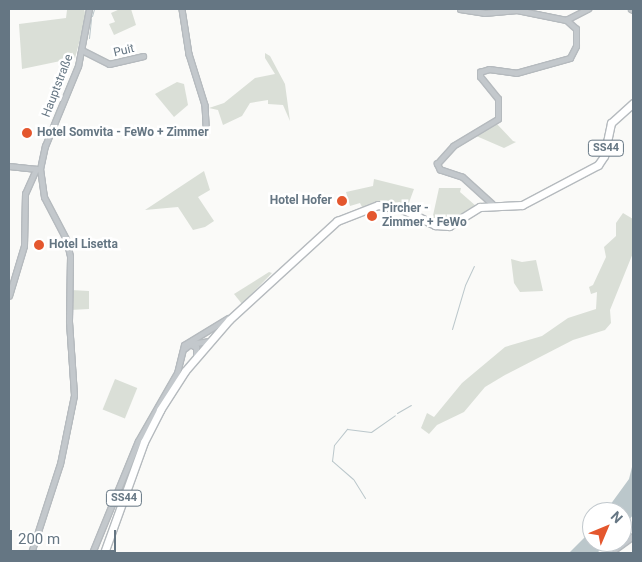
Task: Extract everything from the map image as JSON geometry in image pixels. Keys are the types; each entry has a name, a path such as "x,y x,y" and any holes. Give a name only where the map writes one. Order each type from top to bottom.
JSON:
{"main road":[{"name":"SS44","path":"104,553 152,425 196,357 242,307 325,231 352,213 373,206 388,206 435,225 449,226 477,208 492,204 522,205 598,165 604,156 611,122 633,103"}],"street":[{"name":"Hauptstraße","path":"38,169 45,146 68,94 82,50 89,9"},
{"path":"182,9 190,56 205,105 206,125"},
{"path":"460,9 484,13 517,10 566,20 576,29 576,50 570,58 516,73 489,69 480,72 480,77 498,99 498,118 453,146 437,164 440,170 462,177 492,204"},
{"path":"566,20 588,9"},
{"name":"Puit","path":"82,50 109,64 143,56"},
{"path":"9,166 38,169"},
{"path":"9,296 24,246 25,194 38,169"},
{"path":"31,553 60,464 74,395 69,321 70,256 66,239 44,197 38,169"},
{"path":"92,553 135,448 177,373 183,350 193,338 217,326 242,307"},
{"path":"193,338 201,338 206,344"},
{"path":"183,350 190,344 206,344"},
{"path":"190,344 196,348 196,357"},
{"path":"610,553 633,536"}],"shaded area":[{"path":"84,9 86,17 75,58 22,69 19,24 66,18 67,10"},
{"path":"120,9 131,9 136,25 114,35 109,24 115,22 111,13"},
{"path":"265,53 270,56 285,84 290,121 283,105 268,104 268,100 250,103 242,116 223,125 218,110 209,108 224,103 255,78 275,74 265,58"},
{"path":"177,82 184,84 188,105 174,117 155,94"},
{"path":"496,123 516,142 504,148 474,135"},
{"path":"204,171 210,190 198,197 214,221 205,227 193,230 178,207 145,210"},
{"path":"374,179 414,189 407,208 378,202 362,207 360,203 350,206 346,192 373,186"},
{"path":"439,188 461,188 460,192 476,206 458,220 445,224 432,220"},
{"path":"623,213 633,219 633,253 610,310 611,323 605,330 573,340 505,375 485,387 464,412 437,425 429,434 421,428 427,413 434,417 462,383 505,347 542,336 568,318 596,309 597,292 591,294 589,287 593,285 606,257 604,247 616,236 616,223"},
{"path":"511,259 522,262 536,260 543,291 520,292 514,283"},
{"path":"269,272 272,273 242,304 234,294"},
{"path":"71,290 89,291 89,309 70,310"},
{"path":"115,379 137,388 125,419 103,410"},
{"path":"633,463 632,516 632,502 612,502 629,479"},
{"path":"582,540 582,552 598,552 597,553 569,553"}],"waterway":[{"path":"92,16 94,9"},
{"path":"89,38 91,19"},
{"path":"452,329 465,285 474,266"},
{"path":"397,413 411,405"},
{"path":"365,498 353,479 332,461 334,445 347,429 371,432 395,415"}],"place":[{"name":"Hotel Somvita - FeWo + Zimmer","path":"27,133"},
{"name":"Hotel Hofer","path":"342,201"},
{"name":"Pircher - Zimmer + FeWo","path":"372,216"},
{"name":"Hotel Lisetta","path":"39,245"}]}
